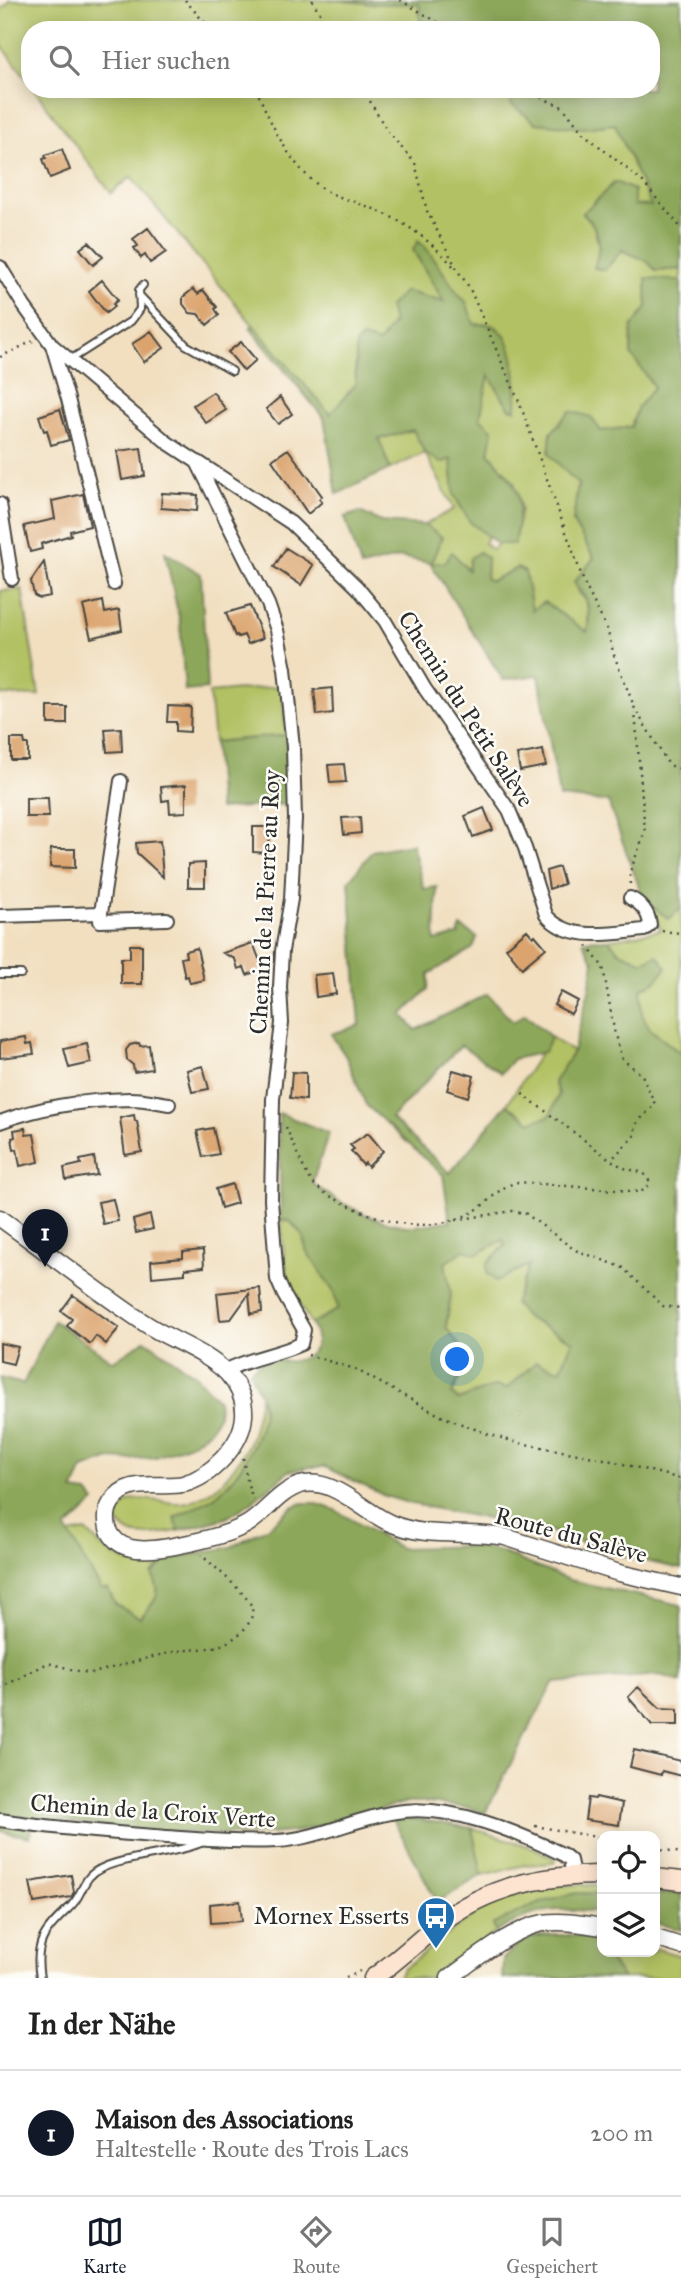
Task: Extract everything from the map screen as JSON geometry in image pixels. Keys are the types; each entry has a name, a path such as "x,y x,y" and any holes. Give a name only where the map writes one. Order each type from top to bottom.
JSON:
{"main road":[{"path":"373,1978 441,1923 475,1900 519,1883 573,1875 597,1875"},
{"path":"660,1879 681,1881"}],"street":[{"name":"Chemin de la Pierre au Roy","path":"0,267 23,306 49,340 169,443 197,462 268,604 277,630 285,669 295,819 291,899 282,951 282,1023 272,1099 271,1200 278,1279 304,1330 301,1344 289,1349"},
{"path":"49,340 68,399 114,584"},
{"name":"Chemin du Petit Salève","path":"197,462 291,523 312,541 375,607 425,689 509,810 525,849 546,915 552,922 577,932 601,934 644,930 650,925"},
{"path":"0,504 12,579"},
{"path":"121,781 100,920 167,919"},
{"path":"630,898 647,914 650,925"},
{"path":"0,916 101,913"},
{"path":"0,1122 32,1112 85,1103 133,1099 169,1104"},
{"path":"0,1218 136,1318 225,1371 262,1355 289,1349"},
{"name":"Route du Salève","path":"225,1371 236,1384 244,1406 243,1423 237,1439 222,1459 193,1481 176,1485 130,1487 118,1493 109,1506 107,1519 109,1531 125,1546 148,1549 187,1543 236,1530 250,1523 298,1486 316,1484 338,1492 374,1515 403,1528 439,1534 486,1534 505,1537 619,1573 681,1587"},
{"name":"Chemin de la Croix Verte","path":"0,1820 52,1829 208,1840 292,1840 395,1812 447,1812 477,1819 564,1855 569,1860 573,1875"},
{"path":"449,1978 485,1952 542,1923 573,1922 597,1926"},
{"path":"660,1940 681,1946"}],"lane":[{"path":"70,360 131,321 140,309 139,290 143,285"},
{"path":"139,295 186,345 233,371"},
{"path":"0,974 21,974"},
{"path":"40,1978 38,1946 56,1919 76,1902 90,1876 108,1866 178,1852 208,1840"}],"path":[{"path":"185,0 203,21"},
{"path":"312,0 325,21"},
{"path":"400,0 436,21"},
{"path":"260,98 283,143 309,177 329,192 405,223 431,242 458,271"},
{"path":"368,98 387,131 415,163 427,211 469,287 520,404 585,585 607,629 635,709 668,765 681,769"},
{"path":"542,98 563,107 583,133 643,182 681,228"},
{"path":"0,358 49,340"},
{"path":"630,898 630,872 645,832 635,709"},
{"path":"650,925 664,932 681,933"},
{"path":"577,932 603,967 622,1059 642,1075 655,1104 635,1125 635,1135 611,1160"},
{"path":"450,1221 469,1214 486,1204 506,1185 518,1182 642,1192 650,1184 648,1176 642,1171 626,1168 611,1160 520,1093"},
{"path":"284,1124 312,1183 330,1196 374,1218 408,1226 512,1211 525,1213 575,1250 622,1267 663,1306 681,1308"},
{"path":"289,1349 355,1369 441,1416 515,1443 604,1459 681,1479"},
{"path":"237,1439 254,1502 265,1510"},
{"path":"0,1688 48,1663 82,1672 93,1672 173,1652 219,1645 241,1633 247,1627 253,1612 249,1602 187,1543"},
{"path":"527,1824 597,1837"},
{"path":"660,1849 681,1853"}],"green space":[{"path":"8,0 336,0 375,4 419,4 420,21 21,21 21,71 0,43 0,9 8,4"},
{"path":"336,0 681,0 681,271 656,271 647,261 622,250 605,270 594,268 598,238 583,213 615,182 634,190 634,205 651,206 615,124 583,128 536,123 511,104 511,98 660,98 660,21 420,21 419,4 375,4"},
{"path":"41,98 525,98 583,128 615,124 652,206 634,205 583,213 593,224 605,269 622,250 647,261 656,271 681,269 681,281 646,279 647,307 632,327 631,353 654,387 638,407 631,427 601,431 567,472 578,484 573,522 594,558 577,591 586,604 587,633 544,602 532,611 524,571 517,568 491,581 486,579 487,558 468,571 444,563 430,563 442,537 424,525 454,509 425,453 390,469 378,439 413,430 451,458 459,502 469,519 488,536 484,543 492,550 498,544 514,544 521,509 514,482 489,453 492,430 480,418 488,374 509,407 466,302 459,295 393,323 379,343 362,338 355,364 356,384 330,415 131,177 111,193"},
{"path":"418,241 466,302 474,324 489,324 500,330 511,350 516,375 516,410 509,408 489,375 480,418 493,430 489,453 508,476 518,494 519,514 514,544 498,544 470,522 454,495 451,459 441,463 425,453 413,430 379,439 390,469 337,494 324,418 250,328 253,325 330,414 356,384 356,344 362,338 379,343 393,323 389,306 405,291 444,302 413,250"},
{"path":"646,278 681,281 681,908 669,919 651,905 641,892 608,802 559,797 539,675 503,680 430,563 400,557 361,567 345,517 360,512 381,522 424,525 442,537 431,563 444,563 452,552 468,570 470,558 479,552 487,558 486,579 491,581 517,568 525,572 532,610 544,602 587,632 588,604 574,582 594,558 573,522 578,484 549,454 551,433 570,411 591,417 601,431 631,427 638,407 654,387 631,354 632,327 647,307"},
{"path":"165,552 201,574 207,689 185,691 180,622"},
{"path":"22,589 39,696 0,695 0,591"},
{"path":"282,686 286,735 214,742 209,693"},
{"path":"286,735 289,804 219,809 214,742"},
{"path":"412,844 424,889 437,887 435,941 458,935 461,927 477,937 473,948 429,974 428,989 402,1015 416,1030 487,994 513,1022 525,1014 551,1037 544,1052 513,1059 501,1073 461,1045 391,1118 450,1173 507,1104 531,1122 550,1116 559,1094 554,1082 573,1052 589,990 594,962 583,942 594,939 608,940 620,952 643,962 657,955 667,967 655,982 641,989 642,1015 650,1029 681,1054 681,1569 618,1555 549,1531 412,1504 385,1496 325,1467 289,1471 249,1504 226,1518 178,1531 175,1517 205,1503 223,1489 240,1469 253,1444 263,1407 250,1371 264,1361 293,1361 307,1356 316,1343 311,1324 338,1309 334,1292 306,1250 303,1236 290,1221 281,1219 279,1113 329,1133 312,1183 333,1197 356,1210 393,1224 411,1226 450,1221 443,1175 366,1105 346,1057 331,1034 360,1025 349,881 372,851","holes":["503,1240 506,1245 487,1264 487,1273 496,1281 529,1265 514,1304 527,1318 573,1341 560,1370 536,1362 507,1389 495,1386 458,1400 452,1394 468,1358 446,1327 451,1294 445,1263 464,1250 477,1254"]},
{"path":"651,905 669,919 681,908 681,1054 650,1029 642,1015 641,988 655,982 643,962 620,952 608,940 661,930"},
{"path":"551,1037 573,1052 554,1082 559,1094 550,1116 531,1122 507,1104"},
{"path":"281,1219 290,1221 303,1236 306,1250 334,1292 338,1309 311,1324 287,1284"},
{"path":"502,1239 506,1244 487,1264 487,1273 496,1281 529,1264 527,1318 573,1341 560,1371 536,1362 507,1389 495,1386 459,1400 452,1394 468,1358 446,1327 451,1294 444,1263 465,1249 477,1254"},
{"path":"54,1321 113,1361 145,1340 194,1374 218,1400 219,1414 209,1431 190,1444 156,1457 110,1459 83,1469 73,1491 88,1493 95,1502 66,1529 101,1589 108,1589 115,1604 140,1618 156,1598 156,1582 152,1575 168,1559 231,1547 270,1526 292,1507 314,1503 335,1510 400,1548 476,1546 500,1552 569,1580 681,1605 681,1682 660,1675 553,1683 485,1813 470,1808 404,1803 301,1831 270,1834 137,1830 32,1818 30,1837 0,1831 0,1378 23,1384"},
{"path":"260,1397 263,1408 257,1436 241,1466 223,1490 175,1517 178,1531 144,1536 128,1532 122,1527 117,1520 121,1509 127,1503 143,1499 186,1502 202,1497 220,1484 237,1463 250,1440"},
{"path":"86,1531 110,1553 126,1560 150,1562 168,1559 152,1575 156,1582 156,1598 140,1618 115,1604 108,1589 101,1590 69,1534"},
{"path":"393,1819 415,1819 472,1828 482,1875 437,1902"},
{"path":"472,1828 534,1848 556,1859 554,1863 525,1865 482,1875"},
{"path":"573,1885 597,1885 597,1894 577,1893 493,1925 496,1932 436,1978 397,1978 403,1969 454,1929 499,1901 527,1892"},
{"path":"681,1893 681,1930 660,1924 660,1894"},
{"path":"597,1894 597,1912 548,1911 524,1918 496,1932 493,1925 566,1895"},
{"path":"540,1936 590,1937 597,1946 597,1957 606,1957 623,1978 502,1978 503,1959 522,1942"},
{"path":"660,1950 681,1956 681,1978 623,1978 606,1957 660,1957"}],"building":[{"path":"62,149 70,170 50,178 43,159 46,158 45,155"},
{"path":"148,228 166,252 150,263 145,255 141,258 134,248 138,246 133,239"},
{"path":"89,242 103,257 93,265 80,249"},
{"path":"102,280 118,300 106,313 89,291"},
{"path":"193,289 198,294 203,290 217,307 215,309 219,315 207,325 198,314 190,313 183,304 183,297"},
{"path":"151,331 164,348 144,362 132,344"},
{"path":"241,342 256,360 244,371 228,352"},
{"path":"213,392 226,410 206,423 193,405"},
{"path":"280,397 292,414 278,424 266,409"},
{"path":"60,409 69,440 51,445 39,416"},
{"path":"141,448 145,476 122,480 117,451"},
{"path":"288,449 322,496 319,499 322,502 308,514 272,460"},
{"path":"162,493 198,495 197,511 161,508"},
{"path":"83,494 90,526 70,531 71,535 41,544 42,549 30,552 24,526 55,519 52,501"},
{"path":"286,548 313,565 301,585 274,567"},
{"path":"44,562 50,596 39,598 34,595 31,581"},
{"path":"103,601 105,613 119,610 122,630 91,638 83,606"},
{"path":"250,606 263,638 248,644 244,635 235,636 226,613"},
{"path":"332,688 333,713 317,715 314,690"},
{"path":"168,706 191,707 190,732 176,731 176,722 167,722"},
{"path":"48,707 67,707 67,724 48,724"},
{"path":"121,728 122,751 107,752 105,729"},
{"path":"11,739 24,739 25,744 28,744 28,760 11,760"},
{"path":"543,750 546,766 520,771 517,755"},
{"path":"344,764 346,782 330,783 328,765"},
{"path":"186,785 186,812 170,813 169,800 162,801 161,787"},
{"path":"26,798 48,798 49,817 26,817"},
{"path":"484,808 493,830 473,837 465,816"},
{"path":"360,817 361,833 344,835 342,818"},
{"path":"253,827 270,827 269,853 253,852"},
{"path":"160,841 163,877 137,853 136,843"},
{"path":"51,849 75,849 75,868 50,867"},
{"path":"205,863 205,887 188,887 188,864"},
{"path":"559,867 564,884 549,889 546,871"},
{"path":"527,930 546,948 522,968 506,948"},
{"path":"253,943 263,969 247,975 244,967 238,969 235,959 223,953"},
{"path":"130,945 142,945 142,984 121,984 121,958 130,958"},
{"path":"197,948 204,980 190,983 188,976 185,977 181,958 186,957 185,951"},
{"path":"333,973 336,994 316,997 314,975"},
{"path":"561,992 578,1001 571,1014 554,1005"},
{"path":"26,1037 27,1044 32,1043 34,1054 0,1058 0,1041"},
{"path":"139,1043 140,1046 149,1045 152,1069 134,1072 133,1065 127,1060 126,1050 130,1045"},
{"path":"87,1044 91,1063 69,1068 64,1049"},
{"path":"203,1066 209,1089 192,1092 187,1070"},
{"path":"453,1070 474,1076 468,1097 447,1090"},
{"path":"292,1072 306,1073 306,1100 290,1098"},
{"path":"134,1115 142,1152 125,1155 120,1118"},
{"path":"25,1128 26,1135 34,1134 39,1162 20,1166 12,1138 15,1137 14,1130"},
{"path":"213,1128 219,1154 203,1157 197,1131"},
{"path":"368,1133 383,1151 368,1167 351,1151 354,1149 350,1145"},
{"path":"94,1157 97,1175 66,1180 64,1168"},
{"path":"232,1184 237,1203 221,1208 216,1189"},
{"path":"113,1199 118,1221 103,1224 98,1202"},
{"path":"150,1215 153,1229 136,1233 133,1220"},
{"path":"203,1250 204,1267 185,1269 185,1274 152,1277 151,1261 183,1258 183,1252"},
{"path":"260,1288 262,1312 251,1314 249,1294 231,1319 220,1320 217,1293"},
{"path":"73,1295 119,1328 106,1344 96,1336 90,1344 67,1326 72,1319 61,1311"},
{"path":"0,1343 18,1347 13,1364 0,1361"},
{"path":"638,1687 660,1708 678,1709 678,1725 652,1725 628,1697"},
{"path":"634,1750 681,1761 681,1776 662,1771 661,1775 630,1767"},
{"path":"596,1797 622,1803 619,1825 585,1820 588,1798"},
{"path":"71,1875 74,1892 71,1897 34,1903 30,1882"},
{"path":"240,1901 242,1921 211,1923 210,1904"}],"place":[{"name":"Maison des Associations","path":"45,1267"},
{"name":"Mornex Esserts","path":"436,1950"}]}
